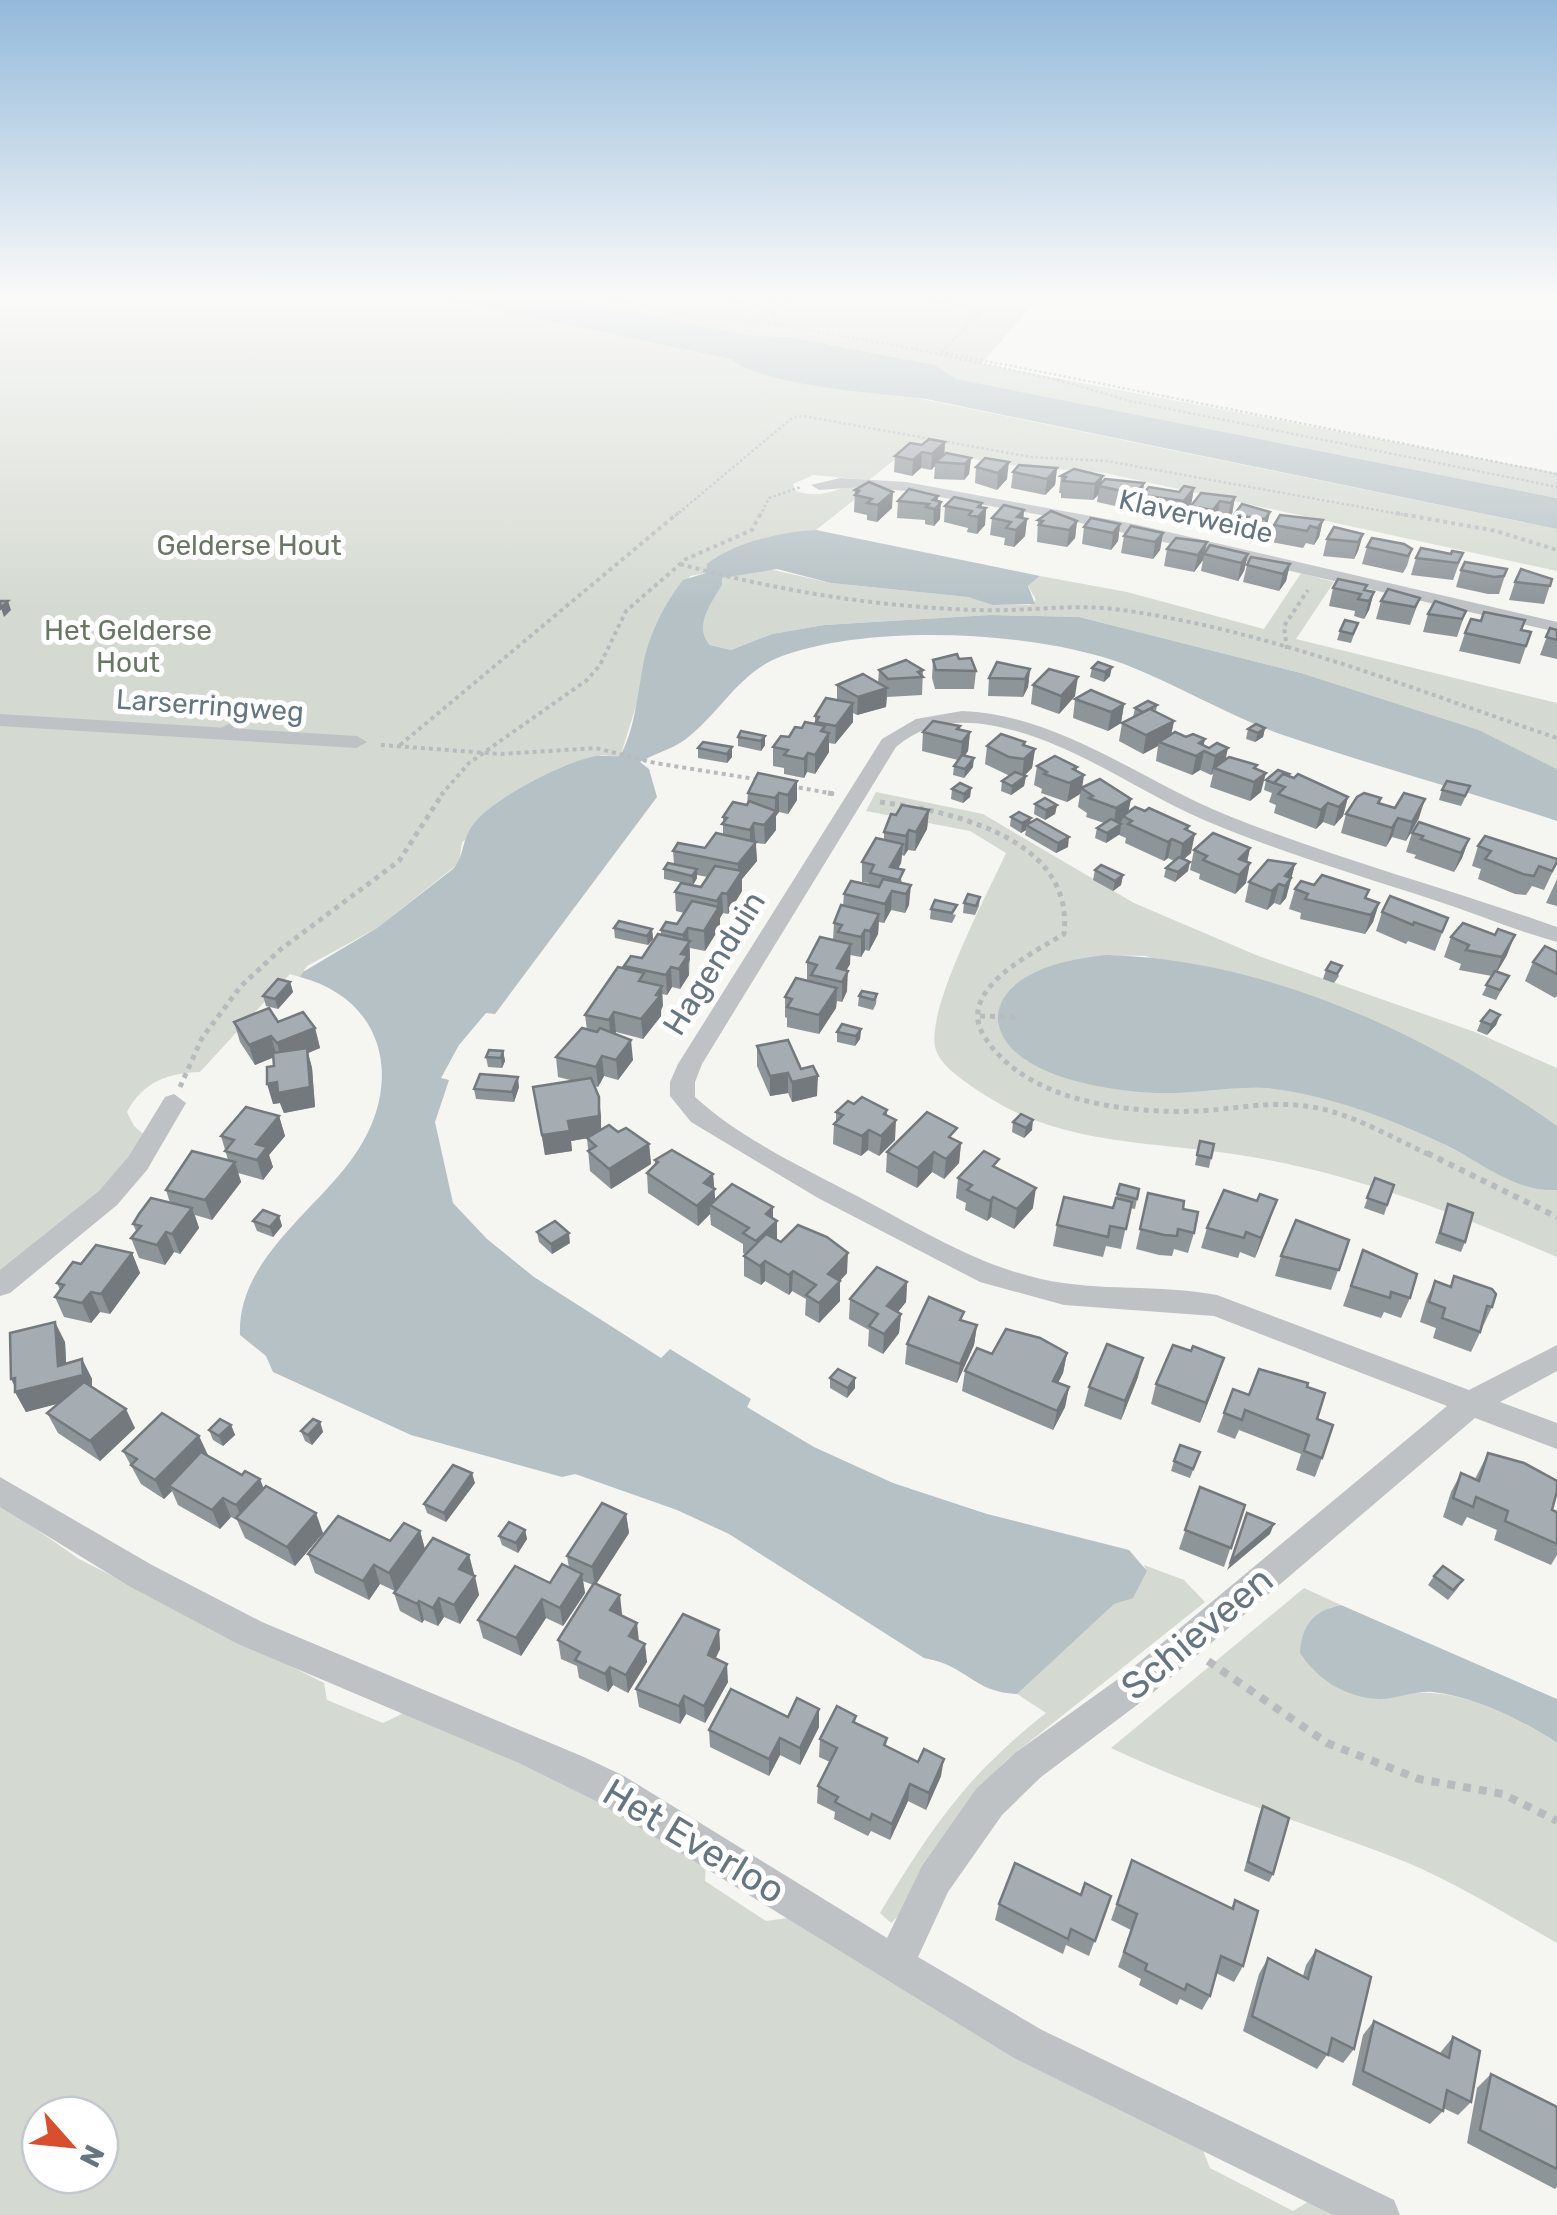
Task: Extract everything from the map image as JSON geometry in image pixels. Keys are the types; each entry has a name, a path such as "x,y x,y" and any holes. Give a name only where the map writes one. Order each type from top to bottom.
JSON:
{"street":[{"name":"Klaverweide","path":"818,485 881,484 1078,516 1199,540 1557,627"},
{"name":"Hagenduin","path":"1473,1402 1217,1306 1189,1299 1066,1295 992,1275 843,1199 714,1125 686,1104 682,1088 690,1064 889,743 913,726 963,717 1000,721 1063,742 1208,814 1305,854 1557,935"},
{"name":"Larserringweg","path":"0,720 357,742"},
{"path":"0,1286 108,1198 138,1162 174,1103"},
{"name":"Schieveen","path":"896,1964 934,1879 988,1802 1028,1765 1184,1644 1473,1402 1557,1358"},
{"path":"1473,1402 1557,1436"},
{"name":"Het Everloo","path":"0,1490 81,1543 286,1650 378,1690 490,1731 610,1789 1028,2044 1378,2215"}],"lane":[{"path":"218,732 254,714"}],"path":[{"path":"1136,400 1557,487"},
{"path":"1178,400 1557,474"},
{"path":"397,747 792,418 803,416 1031,458 1107,461 1496,531 1557,550"},
{"path":"174,1103 194,1052 234,994 281,949 400,861 446,788 482,752 592,676 622,615 680,564 752,530 774,495 818,485"},
{"path":"680,564 806,595 980,610 1110,608 1200,625 1287,648 1557,738"},
{"path":"1287,648 1284,626 1303,595 1324,572"},
{"path":"357,742 515,754 583,748 770,782"},
{"path":"786,785 972,821 1012,840 1038,861 1064,892 1070,915 1064,934 1017,961 988,985 980,1016 982,1037 1010,1068 1111,1106 1180,1111 1257,1105 1309,1106 1340,1114 1557,1217"},
{"path":"980,1016 1014,1017"},
{"path":"1184,1644 1327,1742 1419,1780 1503,1794 1557,1821"}],"green space":[{"name":"Gelderse Hout","path":"0,400 928,400 1557,529 1557,571 1105,473 996,464 913,445 869,480 813,475 793,484 796,491 807,494 869,488 816,530 776,536 736,549 715,558 706,573 690,576 638,700 620,757 601,755 462,842 459,862 377,928 307,966 300,977 290,974 200,1072 177,1074 148,1086 127,1112 134,1126 147,1137 112,1182 0,1274"},
{"name":"Gelderse Hout","path":"1063,400 1173,400 1557,473 1557,498"},
{"path":"769,569 831,583 968,597 992,605 1030,605 1036,600 1028,586 1040,576 1127,592 1264,629 1301,573 1334,582 1296,639 1557,703 1557,769 1479,730 1301,673 1079,617 990,615 824,625 772,634 731,650 710,645 703,622 722,578"},
{"path":"876,792 983,814 1134,903 1256,955 1475,1032 1557,1068 1557,1126 1495,1086 1146,956 1076,960 1044,970 1012,987 1025,1060 1060,1075 1131,1087 1237,1087 1309,1094 1396,1122 1513,1180 1557,1190 1557,1257 1425,1204 1328,1174 1244,1156 1114,1140 1054,1127 996,1102 967,1083 941,1060 936,1050 939,1009 1006,853 970,831 866,811"},
{"path":"0,1504 79,1559 324,1683 327,1700 383,1723 404,1713 573,1784 706,1863 705,1881 766,1921 788,1918 1200,2143 1210,2168 1293,2211 1316,2197 1339,2215 0,2215"},
{"path":"1144,1565 1184,1580 1205,1602 1008,1759 986,1781 904,1910 891,1923 880,1913 952,1804 994,1759 1046,1713 1017,1694 1146,1571"},
{"path":"1304,1588 1341,1605 1329,1608 1411,1693 1449,1695 1487,1706 1557,1743 1557,1943 1410,1864 1111,1748"}],"shaded area":[{"path":"933,400 1064,400 1557,498 1557,529"},
{"path":"816,530 1040,576 1028,586 1035,604 992,605 968,597 831,583 777,569 722,578 703,622 710,645 731,650 772,634 824,625 990,615 1079,617 1301,673 1479,730 1557,769 1557,821 1283,735 1144,672 1087,653 1046,644 953,635 906,635 819,646 767,663 742,682 686,739 640,762 649,769 657,797 495,1014 486,1013 459,1045 441,1078 449,1080 435,1122 453,1203 487,1239 534,1277 661,1358 670,1349 751,1399 747,1407 814,1447 893,1483 987,1514 1129,1550 1147,1571 1133,1598 1114,1604 1017,1694 990,1689 951,1667 924,1658 729,1534 677,1510 575,1474 562,1477 411,1435 273,1372 266,1356 240,1335 251,1283 265,1259 356,1153 371,1127 379,1100 382,1073 378,1048 368,1025 352,1004 329,988 300,977 303,972 377,928 453,869 472,826 495,805 566,766 596,756 620,756 632,724 649,643 683,580 706,573 707,564 745,544"},
{"path":"1106,955 1226,970 1285,987 1344,1008 1455,1061 1557,1126 1557,1190 1525,1186 1413,1130 1324,1099 1265,1088 1172,1093 1092,1085 1043,1070 1008,1044 999,1026 998,1013 1002,1000 1015,985 1051,966"},
{"path":"1341,1605 1557,1699 1557,1743 1514,1718 1466,1699 1426,1692 1367,1698 1334,1685 1300,1653 1306,1627 1316,1615"}],"building":[{"path":"929,439 945,442 932,454 922,452 913,460 895,456 910,443 922,445"},
{"path":"946,453 971,458 965,464 935,462"},
{"path":"985,458 1009,462 998,473 976,467"},
{"path":"1019,465 1057,468 1047,479 1013,472"},
{"path":"1074,469 1103,476 1095,484 1063,481 1066,477 1061,476"},
{"path":"1105,479 1144,483 1136,494 1099,486"},
{"path":"869,482 893,492 878,505 867,503 872,499 855,495 859,491 855,490"},
{"path":"1184,486 1194,488 1184,501 1142,495 1149,487 1179,492"},
{"path":"909,489 938,496 933,500 941,502 935,509 926,507 929,504 898,501"},
{"path":"1201,493 1235,497 1231,503 1220,501 1213,510 1191,506"},
{"path":"954,497 982,503 978,507 986,508 978,517 969,515 972,511 945,506"},
{"path":"1242,504 1270,512 1265,519 1234,515"},
{"path":"1004,505 1024,510 1017,517 1027,519 1016,530 1006,528 1011,522 992,518"},
{"path":"1051,511 1077,521 1069,530 1039,525 1043,521 1038,520"},
{"path":"1280,515 1323,520 1318,528 1310,526 1307,531 1274,525"},
{"path":"1091,518 1120,524 1113,533 1084,527"},
{"path":"1131,526 1163,533 1155,542 1124,536"},
{"path":"1334,527 1363,534 1358,542 1327,539"},
{"path":"1176,538 1207,542 1198,555 1167,549"},
{"path":"1372,538 1412,549 1408,556 1367,547"},
{"path":"1210,545 1248,554 1241,563 1204,554"},
{"path":"1421,548 1463,553 1458,563 1416,558"},
{"path":"1251,557 1290,564 1283,574 1247,565"},
{"path":"1465,562 1507,569 1504,576 1494,577 1461,570"},
{"path":"1521,569 1552,579 1550,586 1515,582"},
{"path":"1338,579 1367,585 1364,590 1374,592 1369,601 1358,599 1361,594 1333,588"},
{"path":"1388,589 1420,598 1415,607 1381,601"},
{"path":"1435,601 1466,611 1462,619 1428,614"},
{"path":"1484,612 1525,620 1521,630 1531,632 1526,646 1465,633 1471,619 1481,621"},
{"path":"1345,620 1358,623 1353,634 1340,631"},
{"path":"1550,628 1557,630 1557,640 1546,637"},
{"path":"957,654 959,659 971,658 976,671 936,670 933,660"},
{"path":"906,660 923,670 918,672 923,677 888,679 879,670"},
{"path":"997,662 1030,669 1025,679 989,678"},
{"path":"1098,662 1112,667 1105,672 1092,668"},
{"path":"1049,669 1078,677 1061,696 1033,685"},
{"path":"863,674 887,688 858,697 837,685"},
{"path":"1091,690 1124,704 1111,712 1075,699"},
{"path":"826,698 853,703 836,726 816,722 819,717 815,716"},
{"path":"1148,701 1157,705 1143,712 1135,708"},
{"path":"1150,709 1174,721 1146,735 1122,723"},
{"path":"933,721 970,732 962,742 923,732"},
{"path":"805,722 825,726 821,731 829,733 815,755 808,753 804,759 784,755 788,750 773,747 781,736 789,737 795,727 802,728"},
{"path":"1256,724 1265,728 1258,733 1248,729"},
{"path":"741,731 765,736 761,741 738,737"},
{"path":"1175,732 1205,739 1199,743 1209,748 1217,743 1228,748 1215,756 1204,751 1196,756 1159,742"},
{"path":"1001,734 1035,749 1024,759 1009,757 987,746"},
{"path":"703,742 732,747 727,754 698,748"},
{"path":"962,755 974,758 965,769 954,766"},
{"path":"1055,756 1084,775 1069,783 1044,774 1047,772 1037,766"},
{"path":"1229,757 1257,765 1254,768 1266,773 1254,782 1214,768"},
{"path":"1278,770 1289,774 1283,774 1274,783 1266,780"},
{"path":"1015,772 1026,776 1012,786 1002,781"},
{"path":"758,773 797,781 788,795 779,793 775,798 748,793"},
{"path":"1283,774 1294,778 1298,774 1348,797 1339,807 1328,803 1321,810 1278,794 1285,787 1274,783"},
{"path":"1100,779 1131,799 1116,808 1089,798 1093,796 1081,788"},
{"path":"1447,781 1470,786 1465,796 1442,790"},
{"path":"960,783 971,788 964,794 952,789"},
{"path":"1364,793 1395,808 1404,793 1425,799 1412,822 1398,818 1392,828 1346,814"},
{"path":"1045,798 1057,805 1046,810 1035,804"},
{"path":"749,801 776,811 764,825 754,823 750,830 722,824 733,802 747,805"},
{"path":"902,805 929,810 916,832 909,830 906,836 884,832 891,814 896,815"},
{"path":"1135,807 1145,811 1149,808 1189,826 1185,829 1195,834 1183,844 1172,839 1168,842 1128,824 1132,821 1123,816"},
{"path":"1019,812 1031,818 1022,823 1011,817"},
{"path":"1037,819 1069,837 1058,843 1026,825"},
{"path":"1111,819 1121,824 1107,833 1097,828"},
{"path":"1419,822 1469,839 1461,853 1412,833"},
{"path":"716,833 756,842 738,864 673,851 678,843 705,848"},
{"path":"1213,833 1250,848 1239,859 1250,863 1239,875 1203,860 1207,856 1194,850"},
{"path":"1485,836 1557,862 1552,871 1539,866 1534,876 1523,874 1485,859 1491,851 1478,846"},
{"path":"876,838 903,844 890,867 904,870 899,880 870,873 874,865 862,862"},
{"path":"1179,857 1190,862 1178,872 1166,868"},
{"path":"1268,860 1295,864 1285,876 1291,878 1285,886 1279,884 1272,891 1249,882"},
{"path":"668,863 697,869 692,876 664,869"},
{"path":"1101,865 1123,875 1115,881 1095,870"},
{"path":"715,866 742,871 727,894 722,893 717,901 675,892 681,883 701,887"},
{"path":"1322,875 1369,890 1365,898 1379,903 1371,915 1305,899 1308,894 1295,889 1301,881 1314,885"},
{"path":"883,879 911,885 906,894 892,891 885,904 844,894 851,881 879,887"},
{"path":"968,894 980,897 976,906 964,903"},
{"path":"1390,896 1448,918 1442,932 1382,912"},
{"path":"935,900 957,905 952,913 931,909"},
{"path":"692,901 719,907 704,931 688,928 683,935 661,930 666,922 677,924"},
{"path":"841,905 879,914 870,931 865,930 861,937 838,932 842,925 834,923"},
{"path":"619,921 652,929 647,936 614,928"},
{"path":"1463,923 1495,935 1498,929 1515,935 1502,957 1466,950 1469,945 1451,937"},
{"path":"658,934 690,941 681,954 688,955 679,969 671,967 666,975 624,966 631,956 642,958"},
{"path":"820,937 851,944 837,968 848,971 842,982 811,975 817,965 807,962"},
{"path":"1545,946 1557,952 1557,974 1533,962"},
{"path":"1331,962 1342,966 1337,974 1326,970"},
{"path":"618,967 644,973 639,981 662,986 656,995 660,996 641,1019 614,1012 609,1020 585,1015"},
{"path":"1495,971 1509,976 1500,990 1486,985"},
{"path":"796,978 837,988 819,1015 787,1007 792,999 785,997"},
{"path":"278,979 290,982 275,999 263,996"},
{"path":"862,991 877,994 874,1000 859,996"},
{"path":"269,1008 278,1022 303,1012 315,1028 277,1043 271,1036 249,1045 234,1022"},
{"path":"1490,1010 1500,1015 1491,1025 1481,1021"},
{"path":"842,1024 861,1029 856,1036 837,1032"},
{"path":"582,1028 597,1032 600,1028 631,1040 616,1060 602,1056 596,1067 556,1057"},
{"path":"788,1040 801,1069 813,1066 818,1076 792,1082 788,1073 770,1076 757,1046"},
{"path":"307,1048 310,1087 278,1093 277,1082 267,1084 267,1067 274,1066 273,1053"},
{"path":"489,1050 503,1051 501,1058 486,1057"},
{"path":"480,1074 518,1077 512,1092 474,1089"},
{"path":"591,1078 599,1097 599,1116 568,1121 570,1131 542,1135 533,1087"},
{"path":"862,1097 887,1110 884,1114 896,1120 881,1136 869,1130 862,1136 834,1124 843,1115 836,1112 848,1101 854,1104"},
{"path":"246,1107 279,1116 256,1144 267,1147 257,1160 225,1151 234,1140 221,1136"},
{"path":"927,1112 957,1128 949,1137 961,1143 946,1159 934,1152 918,1168 887,1152"},
{"path":"1021,1114 1033,1120 1026,1128 1013,1122"},
{"path":"609,1125 618,1132 626,1128 649,1144 609,1169 588,1151 596,1146 587,1138"},
{"path":"1200,1141 1214,1144 1211,1158 1197,1155"},
{"path":"672,1150 713,1174 704,1183 715,1189 697,1206 647,1173 658,1162 655,1160"},
{"path":"192,1151 235,1162 205,1200 166,1190"},
{"path":"984,1151 999,1159 993,1166 1036,1188 1017,1209 967,1190 972,1185 958,1178"},
{"path":"1375,1178 1394,1185 1387,1205 1367,1198"},
{"path":"732,1184 773,1207 766,1214 777,1221 756,1241 743,1233 749,1228 710,1205"},
{"path":"1120,1184 1139,1189 1137,1199 1117,1194"},
{"path":"1224,1190 1257,1201 1260,1194 1277,1200 1261,1238 1246,1232 1244,1238 1207,1228"},
{"path":"1148,1193 1184,1201 1183,1209 1198,1212 1194,1233 1178,1229 1177,1236 1140,1229"},
{"path":"1064,1197 1113,1208 1116,1198 1132,1202 1126,1229 1110,1226 1108,1237 1057,1225"},
{"path":"151,1198 192,1208 172,1234 166,1232 157,1245 131,1238 141,1226 133,1224"},
{"path":"1448,1204 1473,1213 1465,1242 1440,1233"},
{"path":"263,1210 279,1216 270,1227 253,1221"},
{"path":"1296,1220 1349,1240 1339,1270 1281,1256"},
{"path":"555,1221 569,1233 551,1244 537,1232"},
{"path":"798,1225 827,1237 848,1253 828,1274 840,1281 819,1303 806,1295 816,1285 793,1271 789,1275 765,1261 760,1266 744,1256 766,1234 781,1242"},
{"path":"96,1245 132,1253 101,1294 91,1292 82,1303 55,1297 64,1285 57,1283 73,1262 81,1264"},
{"path":"1363,1250 1417,1274 1410,1298 1391,1292 1390,1298 1351,1286"},
{"path":"877,1267 907,1282 887,1306 901,1314 884,1334 869,1326 878,1314 850,1299"},
{"path":"1454,1276 1492,1289 1496,1294 1492,1307 1487,1306 1480,1332 1442,1318 1445,1308 1429,1302 1435,1281 1451,1287"},
{"path":"929,1297 964,1312 960,1320 977,1325 960,1364 907,1344"},
{"path":"55,1322 58,1366 82,1359 83,1375 15,1392 10,1333"},
{"path":"1006,1329 1040,1338 1067,1353 1053,1381 1069,1387 1057,1411 965,1371 977,1348 992,1354"},
{"path":"1107,1344 1143,1358 1125,1401 1089,1387"},
{"path":"1173,1345 1191,1351 1193,1346 1224,1358 1206,1403 1156,1384"},
{"path":"838,1369 855,1378 848,1388 830,1378"},
{"path":"1259,1369 1308,1383 1307,1387 1325,1393 1317,1419 1333,1425 1322,1458 1304,1451 1309,1435 1245,1410 1242,1420 1224,1413 1233,1389 1249,1395"},
{"path":"84,1382 126,1409 90,1441 47,1413"},
{"path":"162,1413 199,1436 155,1480 131,1465 137,1459 123,1451"},
{"path":"220,1419 231,1425 219,1436 209,1430"},
{"path":"313,1419 320,1422 308,1435 301,1431"},
{"path":"1180,1445 1200,1452 1193,1469 1174,1461"},
{"path":"201,1452 242,1475 245,1471 260,1479 236,1505 223,1498 212,1510 169,1486"},
{"path":"1488,1453 1524,1463 1557,1481 1552,1510 1557,1512 1557,1544 1505,1521 1508,1511 1476,1497 1473,1507 1453,1498 1461,1473 1479,1481"},
{"path":"453,1465 472,1473 444,1513 424,1504"},
{"path":"266,1486 316,1513 287,1547 236,1518"},
{"path":"1200,1487 1245,1505 1231,1548 1185,1530"},
{"path":"602,1503 626,1514 592,1567 567,1556"},
{"path":"1247,1513 1274,1524 1231,1561"},
{"path":"338,1516 390,1541 404,1523 420,1531 389,1573 374,1565 363,1581 308,1554"},
{"path":"509,1522 525,1530 516,1543 499,1536"},
{"path":"433,1538 469,1555 459,1569 475,1576 454,1605 439,1598 433,1608 394,1593"},
{"path":"562,1564 582,1574 560,1608 542,1599 516,1638 478,1620 515,1566 550,1583"},
{"path":"1443,1566 1463,1580 1453,1590 1434,1576"},
{"path":"594,1583 620,1595 610,1610 637,1623 629,1636 645,1644 626,1675 610,1667 605,1674 575,1660 580,1652 558,1640"},
{"path":"683,1614 719,1630 708,1655 727,1664 704,1706 684,1696 679,1706 636,1689"},
{"path":"731,1689 788,1717 797,1698 819,1709 800,1748 780,1738 769,1759 709,1730"},
{"path":"837,1706 856,1716 853,1722 887,1738 884,1745 918,1762 924,1749 944,1759 929,1793 910,1784 892,1824 872,1814 870,1820 852,1811 818,1786 837,1748 820,1739"},
{"path":"1263,1806 1289,1818 1273,1874 1248,1862"},
{"path":"1132,1860 1233,1909 1235,1900 1258,1911 1243,1966 1221,1956 1210,1996 1187,1984 1185,1990 1145,1970 1147,1964 1124,1952 1137,1914 1117,1904"},
{"path":"1015,1863 1081,1895 1085,1883 1111,1896 1095,1941 1071,1929 1068,1939 999,1904"},
{"path":"1316,1950 1371,1977 1354,2049 1332,2038 1328,2055 1252,2016 1268,1958 1308,1979"},
{"path":"1374,2021 1449,2058 1453,2037 1480,2051 1471,2102 1447,2090 1443,2111 1363,2071"},
{"path":"1491,2074 1557,2107 1557,2169 1480,2130"}],"park label":[{"name":"Het Gelderse Hout","path":"128,646"}]}
